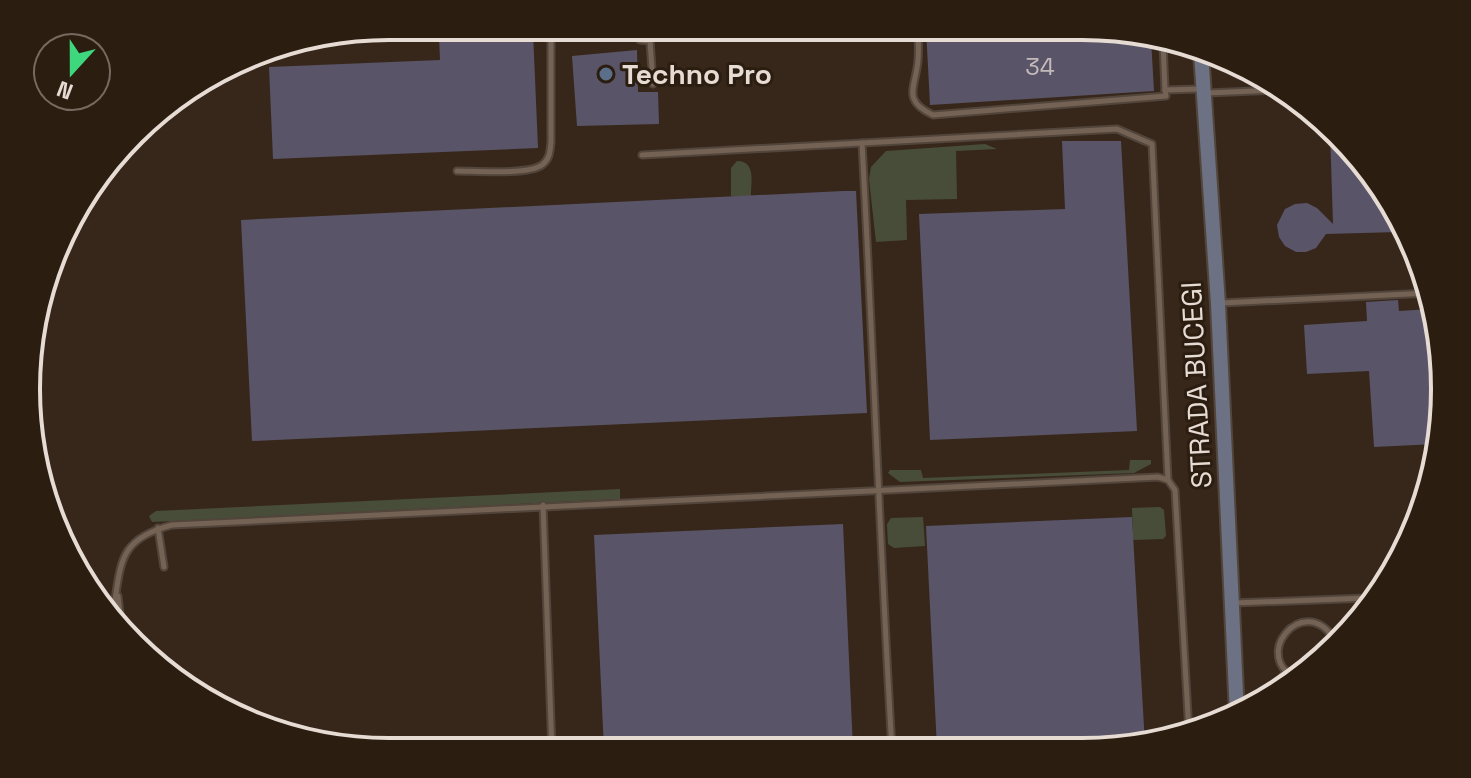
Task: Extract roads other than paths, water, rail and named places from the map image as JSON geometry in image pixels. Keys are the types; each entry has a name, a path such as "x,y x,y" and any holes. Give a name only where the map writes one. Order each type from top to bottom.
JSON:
{"street":[{"name":"STRADA BUCEGI","path":"1202,62 1218,304 1237,702"}],"lane":[{"path":"457,171 537,168 545,163 551,142 551,40"},
{"path":"640,40 650,41 653,84"},
{"path":"918,40 918,60 911,87 913,99 921,109 933,115 1166,96 1163,50"},
{"path":"1165,90 1261,90"},
{"path":"642,155 1117,129 1152,144 1168,480 1175,490 1188,721"},
{"path":"862,143 891,738"},
{"path":"1218,304 1417,294"},
{"path":"114,604 128,551 141,535 158,528 205,522 1158,477 1168,480"},
{"path":"543,505 552,738"},
{"path":"158,528 164,567"},
{"path":"117,591 119,610"},
{"path":"1233,603 1361,598"},
{"path":"1286,671 1278,653 1283,635 1290,627 1299,623 1319,624 1331,634"}],"place":[{"name":"Techno Pro","path":"606,74"}]}
